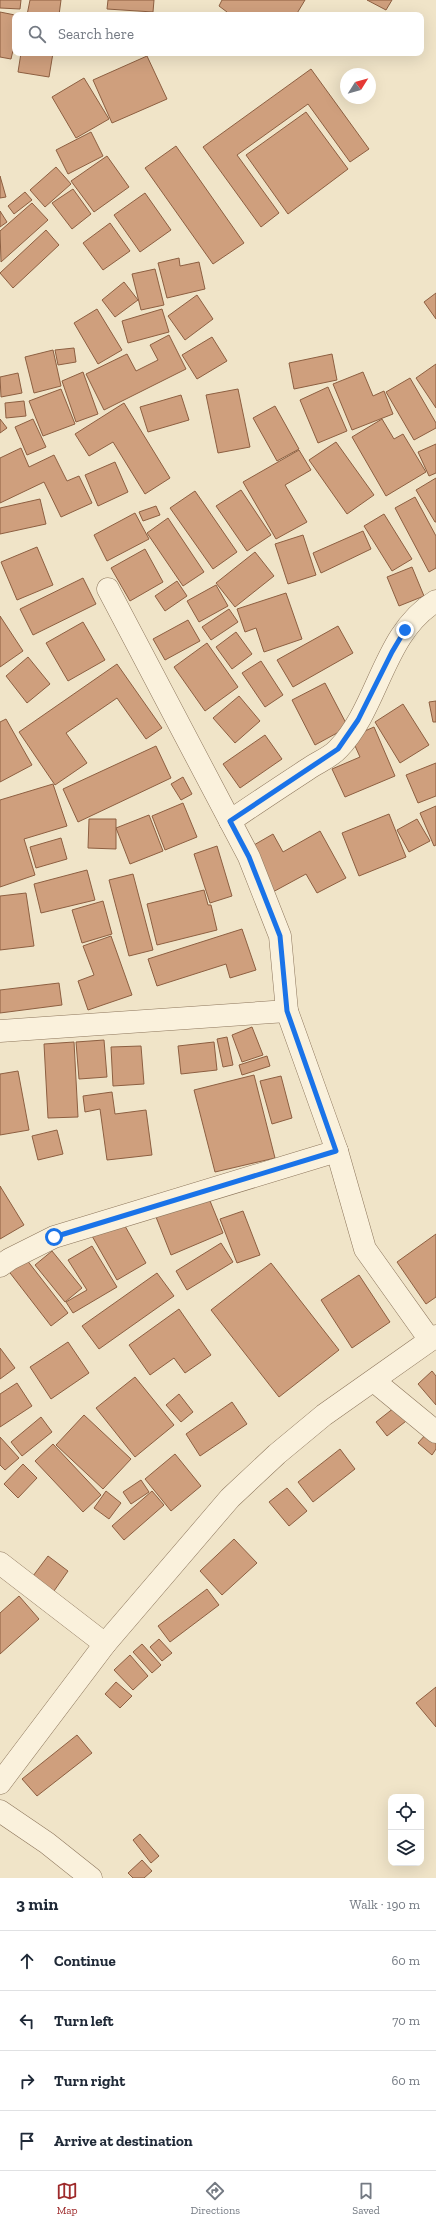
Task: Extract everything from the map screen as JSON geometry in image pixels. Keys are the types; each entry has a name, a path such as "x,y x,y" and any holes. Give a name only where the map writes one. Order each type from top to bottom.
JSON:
{"street":[{"path":"0,1783 105,1644 230,1498 277,1454 324,1415 433,1338 365,1249 336,1151 287,1011 280,936 249,857 108,589"},
{"path":"230,821 338,749 358,720 392,652 405,630 427,606 436,601"},
{"path":"0,1031 287,1011"},
{"path":"0,1266 10,1259 54,1237 336,1151"},
{"path":"374,1381 436,1432"},
{"path":"0,1563 105,1644"},
{"path":"0,1812 47,1843 91,1878"}],"building":[{"path":"0,0 21,0 20,9 0,8"},
{"path":"30,0 61,0 59,12 28,12"},
{"path":"108,0 154,0 153,12 107,9"},
{"path":"222,0 305,0 298,12 227,12 219,6"},
{"path":"367,0 392,0 386,10"},
{"path":"0,12 12,14 12,55 11,59 0,57"},
{"path":"21,56 52,56 49,77 18,72"},
{"path":"147,56 167,99 112,123 93,80"},
{"path":"311,69 369,149 350,162 308,104 237,155 279,213 261,227 203,147"},
{"path":"84,78 109,119 76,138 52,97"},
{"path":"306,112 348,169 288,214 246,155"},
{"path":"91,132 103,156 68,174 56,150"},
{"path":"176,146 244,243 213,264 145,168"},
{"path":"107,156 129,187 94,212 71,181"},
{"path":"56,167 71,184 45,207 30,190"},
{"path":"0,176 6,197 0,198"},
{"path":"73,189 91,214 72,229 52,203"},
{"path":"25,192 32,200 14,214 8,206"},
{"path":"145,193 171,230 140,252 114,215"},
{"path":"32,203 48,220 1,262 0,231"},
{"path":"0,211 7,222 0,227"},
{"path":"110,223 130,251 103,270 83,243"},
{"path":"46,230 59,245 13,288 0,273"},
{"path":"179,258 180,266 199,262 205,289 167,298 158,263"},
{"path":"155,269 164,305 141,310 132,274"},
{"path":"124,282 138,300 115,317 102,300"},
{"path":"436,293 436,319 424,302"},
{"path":"197,295 213,319 185,340 168,316"},
{"path":"97,309 122,350 98,364 74,323"},
{"path":"162,309 169,332 128,343 122,321"},
{"path":"169,335 186,369 104,410 86,374 127,354 136,371 158,360 150,345"},
{"path":"212,337 227,361 197,379 182,355"},
{"path":"74,348 76,362 58,365 55,350"},
{"path":"53,350 61,386 34,393 25,357"},
{"path":"332,354 337,380 294,389 289,363"},
{"path":"436,364 436,408 416,378"},
{"path":"83,372 98,414 76,422 62,381"},
{"path":"363,372 373,396 384,391 393,414 352,430 333,384"},
{"path":"18,373 22,393 1,397 0,377"},
{"path":"410,378 436,423 436,428 414,440 386,392"},
{"path":"328,387 347,431 318,443 300,400"},
{"path":"61,389 75,424 43,436 29,401"},
{"path":"238,389 250,447 218,453 206,395"},
{"path":"181,395 189,420 148,432 140,407"},
{"path":"24,401 26,416 6,418 5,403"},
{"path":"124,403 170,478 145,494 113,442 89,456 75,434"},
{"path":"275,406 299,449 277,461 253,418"},
{"path":"0,419 7,428 0,433"},
{"path":"33,419 46,447 27,455 15,427"},
{"path":"382,419 394,439 403,434 426,472 386,496 352,437"},
{"path":"336,442 374,495 347,514 309,460"},
{"path":"436,444 436,473 429,476 418,452"},
{"path":"21,448 29,467 54,455 67,481 79,476 92,503 61,517 44,482 0,503 0,458"},
{"path":"299,450 311,470 285,485 307,522 276,539 243,482"},
{"path":"115,462 128,492 98,506 85,475"},
{"path":"436,478 436,522 435,522 416,490"},
{"path":"241,490 271,535 247,551 216,506"},
{"path":"195,491 237,552 213,569 170,508"},
{"path":"415,497 436,536 436,568 429,572 395,508"},
{"path":"40,499 46,524 0,534 0,508"},
{"path":"156,506 160,515 143,521 139,512"},
{"path":"135,513 149,539 107,561 94,535"},
{"path":"384,514 412,559 392,571 364,526"},
{"path":"168,518 204,572 183,586 147,533"},
{"path":"363,531 371,549 321,573 313,553"},
{"path":"303,535 316,575 288,584 275,544"},
{"path":"37,547 53,585 17,600 1,562"},
{"path":"145,549 163,582 130,601 111,568"},
{"path":"255,552 274,576 235,607 216,583"},
{"path":"412,567 424,596 399,606 387,577"},
{"path":"83,578 96,604 33,635 20,609"},
{"path":"177,581 187,596 165,611 155,596"},
{"path":"216,585 228,606 199,622 187,601"},
{"path":"286,593 302,639 264,652 256,628 245,632 237,609"},
{"path":"229,609 238,622 211,640 202,627"},
{"path":"0,616 23,651 0,667"},
{"path":"188,620 200,641 165,660 153,639"},
{"path":"83,622 105,660 68,681 46,643"},
{"path":"338,626 353,653 293,687 277,660"},
{"path":"236,632 252,654 232,669 216,647"},
{"path":"207,643 238,687 205,711 174,667"},
{"path":"28,657 50,684 27,703 6,676"},
{"path":"261,661 283,695 265,707 242,673"},
{"path":"117,664 162,728 146,739 117,698 66,733 87,763 55,785 19,732"},
{"path":"325,683 348,727 315,745 292,700"},
{"path":"239,696 260,721 235,743 213,718"},
{"path":"436,701 436,722 433,722 429,702"},
{"path":"403,704 429,745 400,763 375,722"},
{"path":"6,719 32,765 0,782 0,722"},
{"path":"374,727 395,776 345,797 332,769 360,757 351,737"},
{"path":"265,735 282,759 240,788 223,764"},
{"path":"156,746 171,778 78,822 63,789"},
{"path":"436,763 436,796 418,803 406,775"},
{"path":"183,777 192,794 181,800 171,784"},
{"path":"53,784 67,826 24,839 35,875 0,887 0,800"},
{"path":"183,803 197,837 165,850 152,816"},
{"path":"436,806 436,845 434,846 420,813"},
{"path":"389,814 406,857 359,876 342,833"},
{"path":"149,815 163,851 130,864 116,828"},
{"path":"89,819 116,819 116,849 88,848"},
{"path":"417,819 430,841 409,852 397,830"},
{"path":"320,831 346,878 317,893 306,874 271,893 247,849 273,834 283,852"},
{"path":"61,838 67,859 36,868 30,847"},
{"path":"217,846 232,896 210,903 194,854"},
{"path":"87,870 95,900 41,913 34,884"},
{"path":"133,874 153,950 129,956 109,880"},
{"path":"204,890 208,905 211,905 217,930 157,945 147,904"},
{"path":"26,893 34,946 0,950 0,896"},
{"path":"103,901 112,934 82,943 72,910"},
{"path":"242,929 256,970 230,978 226,964 157,986 148,959"},
{"path":"111,936 132,995 88,1010 78,981 94,975 83,946"},
{"path":"59,983 62,1005 0,1013 0,990"},
{"path":"252,1027 263,1055 242,1062 232,1035"},
{"path":"227,1037 233,1065 223,1067 217,1039"},
{"path":"104,1040 107,1077 79,1079 76,1042"},
{"path":"74,1042 78,1117 48,1118 44,1044"},
{"path":"214,1042 217,1070 181,1074 178,1046"},
{"path":"141,1046 144,1084 113,1086 111,1047"},
{"path":"267,1056 270,1066 242,1075 239,1065"},
{"path":"18,1071 29,1130 0,1135 0,1074"},
{"path":"254,1075 275,1158 215,1172 194,1090"},
{"path":"281,1076 292,1118 272,1124 260,1081"},
{"path":"112,1092 115,1114 146,1110 152,1155 107,1160 100,1109 85,1112 83,1096"},
{"path":"57,1130 63,1154 38,1160 32,1136"},
{"path":"0,1186 24,1225 0,1239"},
{"path":"208,1196 223,1233 171,1255 156,1217"},
{"path":"243,1211 260,1255 237,1263 220,1219"},
{"path":"121,1219 146,1263 117,1280 92,1236"},
{"path":"436,1234 436,1297 426,1304 397,1262"},
{"path":"221,1243 233,1262 187,1290 176,1271"},
{"path":"92,1246 117,1287 73,1313 66,1302 87,1290 68,1260"},
{"path":"52,1251 82,1288 65,1302 35,1265"},
{"path":"23,1255 68,1313 51,1326 7,1269"},
{"path":"271,1263 339,1350 279,1397 211,1310"},
{"path":"157,1273 174,1296 99,1349 82,1326"},
{"path":"359,1275 390,1322 352,1348 321,1300"},
{"path":"179,1309 211,1355 185,1373 174,1358 150,1375 129,1345"},
{"path":"68,1342 89,1373 51,1399 30,1367"},
{"path":"0,1348 15,1368 0,1379"},
{"path":"432,1371 436,1376 436,1405 418,1384"},
{"path":"135,1377 174,1425 135,1457 96,1408"},
{"path":"17,1383 32,1406 0,1427 0,1394"},
{"path":"179,1394 193,1412 181,1422 166,1405"},
{"path":"232,1402 247,1424 200,1456 186,1434"},
{"path":"399,1404 410,1418 387,1436 376,1422"},
{"path":"84,1415 131,1459 103,1489 56,1445"},
{"path":"41,1417 52,1432 22,1456 11,1442"},
{"path":"427,1433 436,1441 436,1449 432,1455 418,1443"},
{"path":"0,1437 19,1458 5,1470 0,1465"},
{"path":"53,1444 101,1495 83,1512 35,1461"},
{"path":"340,1449 355,1469 313,1502 298,1482"},
{"path":"175,1454 201,1486 171,1511 145,1479"},
{"path":"23,1464 37,1478 18,1498 4,1484"},
{"path":"141,1480 149,1492 131,1504 123,1492"},
{"path":"287,1488 307,1511 289,1526 269,1502"},
{"path":"106,1491 121,1503 109,1519 94,1508"},
{"path":"152,1491 164,1505 124,1540 112,1526"},
{"path":"234,1539 257,1563 222,1595 200,1571"},
{"path":"48,1556 68,1571 54,1591 33,1576"},
{"path":"207,1589 219,1605 170,1642 158,1626"},
{"path":"19,1596 39,1619 0,1654 0,1613"},
{"path":"159,1639 172,1653 162,1661 150,1647"},
{"path":"142,1644 161,1665 152,1673 133,1652"},
{"path":"130,1655 148,1676 133,1690 114,1670"},
{"path":"116,1682 132,1696 120,1708 105,1694"},
{"path":"436,1687 436,1727 416,1703"},
{"path":"77,1735 92,1753 37,1796 22,1779"},
{"path":"140,1834 159,1856 151,1863 133,1840"},
{"path":"142,1860 152,1871 144,1878 133,1878 128,1873"}],"route":[{"path":"54,1237 336,1151 287,1011 280,936 249,857 230,821 338,749 358,720 392,652 405,630"}]}
